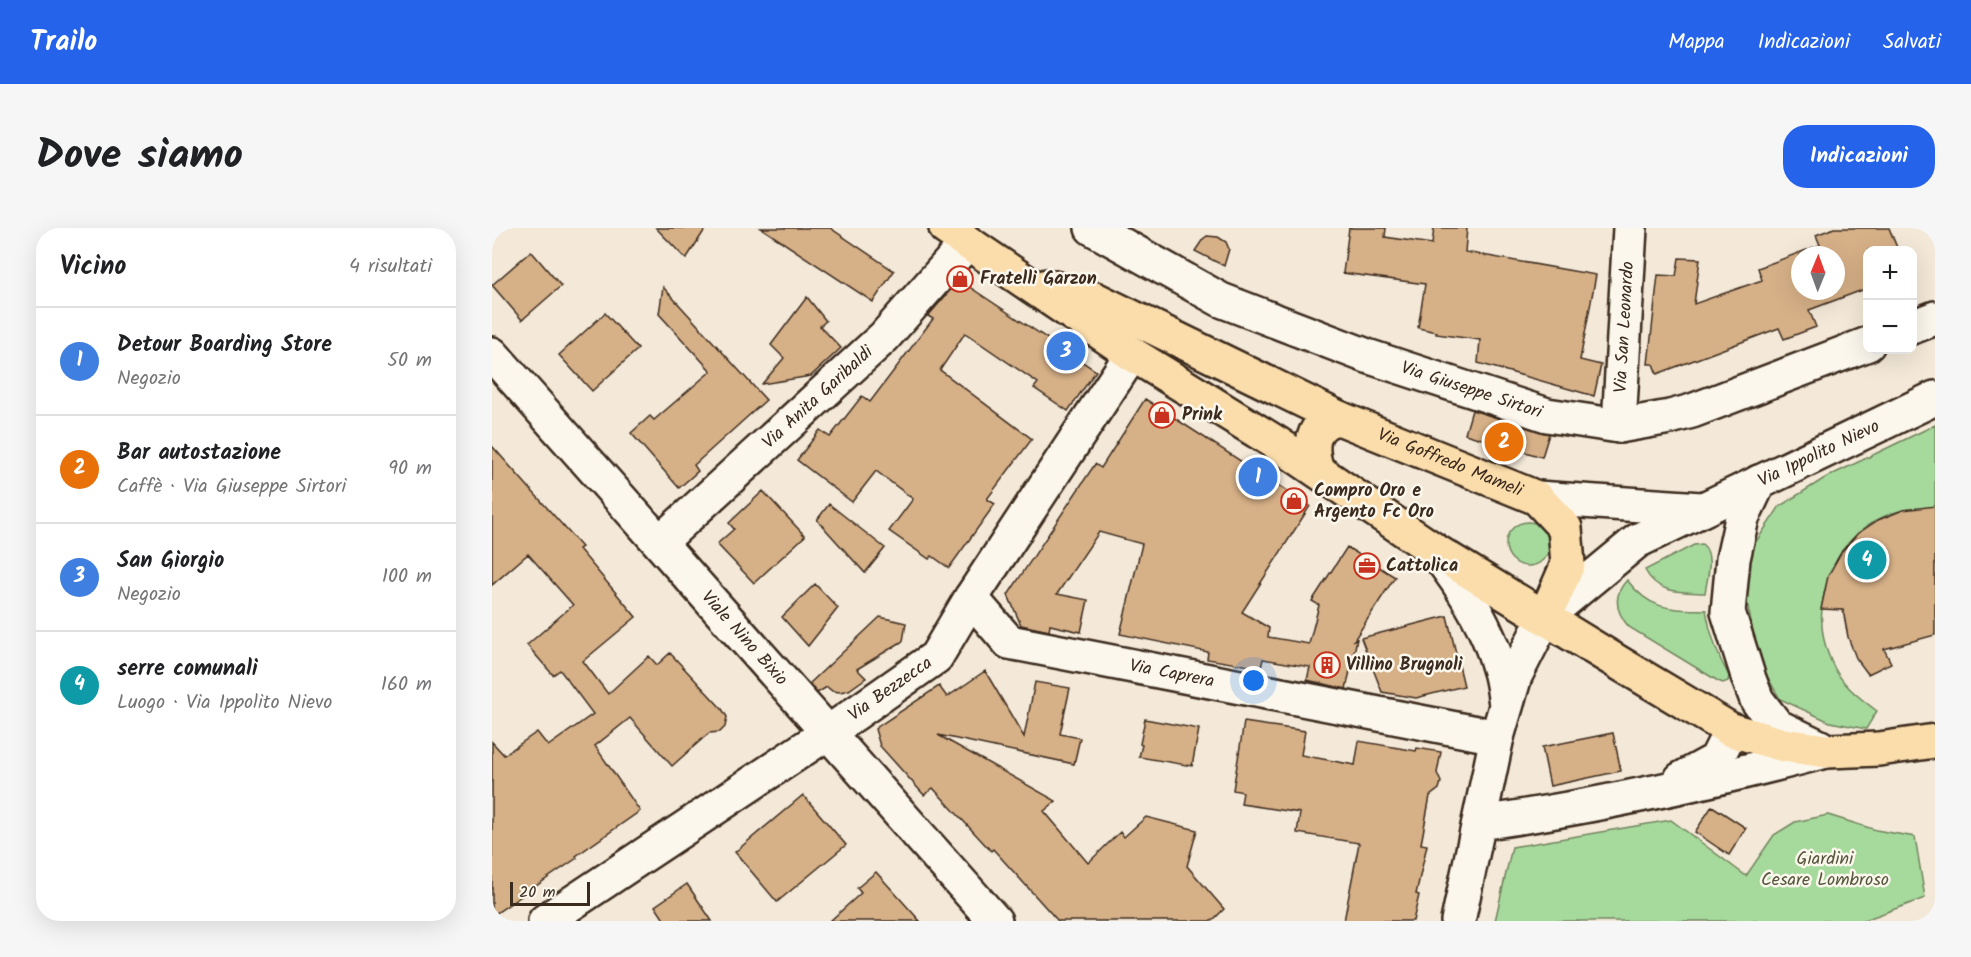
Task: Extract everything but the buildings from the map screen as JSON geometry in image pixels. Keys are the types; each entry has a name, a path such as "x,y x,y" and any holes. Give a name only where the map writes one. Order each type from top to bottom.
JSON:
{"main road":[{"name":"Via Goffredo Mameli","path":"957,233 1132,354 1316,468 1434,550 1731,730 1783,745 1827,751 1880,749 1927,742"},
{"name":"Via Goffredo Mameli","path":"1022,279 1095,299 1339,418 1537,498 1564,528 1568,564 1545,617"},
{"path":"1244,423 1258,423 1268,418 1274,411 1276,398 1271,385"},
{"path":"1316,468 1312,453 1314,439 1324,423 1339,418"}],"street":[{"name":"Via Giuseppe Sirtori","path":"1092,228 1221,300 1367,356 1547,415 1619,426 1670,417 1692,411 1863,346"},
{"name":"Via San Leonardo","path":"1619,426 1630,228"},
{"name":"Via Anita Garibaldi","path":"660,542 884,337 957,233"},
{"path":"1917,325 1935,318"},
{"name":"Viale Nino Bixio","path":"492,354 995,921"},
{"name":"Via Bezzecca","path":"545,921 829,732 936,657 972,598 1132,354"},
{"name":"Via Ippolito Nievo","path":"1545,617 1637,541 1935,398"},
{"path":"1759,482 1742,518 1733,559 1728,612 1757,700 1776,726 1827,751"},
{"name":"Via Ippolito Nievo","path":"1537,498 1703,509"},
{"path":"1434,550 1454,575 1488,635 1500,669 1506,706"},
{"name":"Via Caprera","path":"972,598 1009,642 1497,737"},
{"path":"1458,921 1497,737 1515,676 1545,617"},
{"name":"Via Goffredo Mameli","path":"1658,791 1716,760 1731,730"},
{"name":"Via Goffredo Mameli","path":"1479,823 1658,791 1743,773 1827,751"}],"green space":[{"path":"1935,425 1935,508 1903,510 1880,518 1860,532 1844,549 1832,569 1825,591 1822,615 1824,638 1831,661 1844,683 1877,711 1866,729 1830,722 1780,699 1759,662 1746,597 1751,549 1780,506 1825,478"},
{"path":"1528,522 1543,529 1550,544 1543,559 1528,566 1513,559 1506,544 1513,529"},
{"path":"1702,544 1706,548 1709,560 1705,593 1679,592 1663,588 1650,578 1645,570 1694,545"},
{"path":"1627,580 1644,598 1653,603 1672,608 1706,610 1715,644 1729,676 1728,681 1723,683 1718,681 1629,627 1621,615 1618,603 1619,591"},
{"name":"Giardini Cesare Lombroso","path":"1828,815 1876,830 1915,837 1925,898 1862,921 1495,921 1512,847 1671,820 1746,876 1774,835 1795,822"}],"place":[{"name":"Fratelli Garzon","path":"960,279"},
{"name":"San Giorgio","path":"1066,351"},
{"name":"Prink","path":"1162,415"},
{"name":"Bar autostazione","path":"1504,442"},
{"name":"Detour Boarding Store","path":"1258,477"},
{"name":"Compro Oro e Argento Fc Oro","path":"1294,501"},
{"name":"serre comunali","path":"1867,560"},
{"name":"Cattolica","path":"1367,566"},
{"name":"Villino Brugnoli","path":"1327,665"}]}
